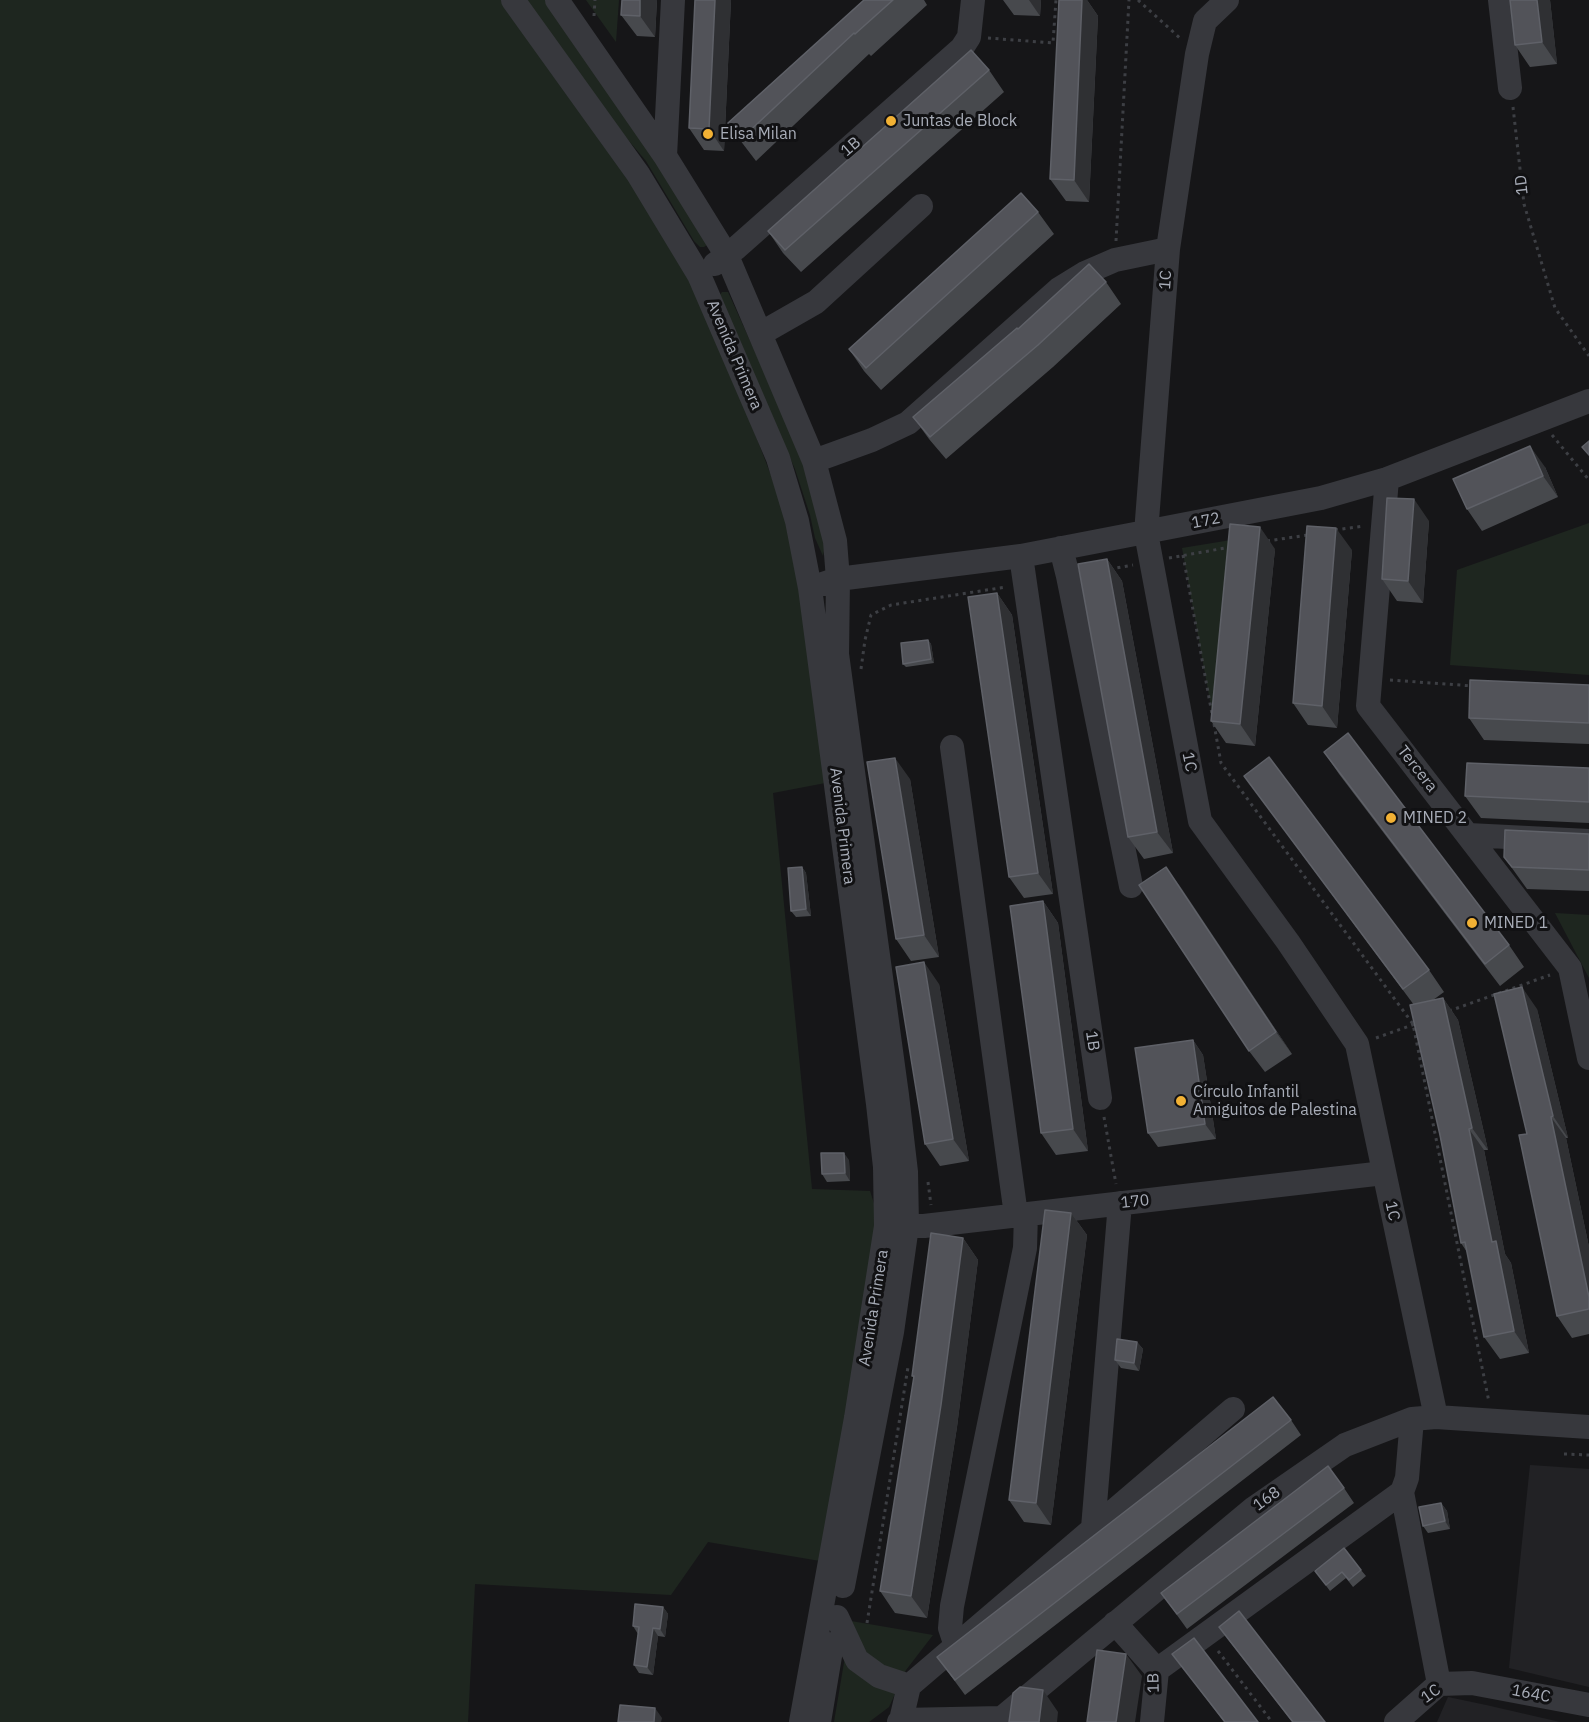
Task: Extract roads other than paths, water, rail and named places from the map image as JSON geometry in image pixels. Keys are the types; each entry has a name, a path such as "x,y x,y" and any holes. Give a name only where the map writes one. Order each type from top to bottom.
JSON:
{"street":[{"name":"Avenida Primera","path":"513,0 639,174 699,275 778,458 797,521 810,588 879,1104 885,1167 896,1226 892,1332 819,1722"},
{"name":"Avenida Primera","path":"557,0 665,156 727,256 814,461 834,541 838,579 837,654 906,1172 856,1418 801,1722"},
{"path":"665,156 673,0"},
{"name":"1B","path":"699,275 727,256 962,48 969,37 973,0"},
{"name":"1C","path":"1227,0 1204,21 1197,54 1168,249 1146,533 1200,821 1288,942 1357,1044 1436,1417"},
{"path":"1500,0 1510,88"},
{"path":"760,334 816,302 921,206"},
{"path":"814,461 882,436 908,423 1059,289 1085,273 1115,260 1168,249"},
{"name":"172","path":"810,588 838,579 1021,556 1321,498 1387,479 1589,400"},
{"name":"Tercera","path":"1387,479 1368,706 1570,968 1589,1058"},
{"path":"1061,548 1131,886"},
{"name":"1B","path":"1021,556 1100,1098"},
{"path":"952,747 1025,1248 952,1606 950,1628 956,1646"},
{"path":"1468,835 1589,841"},
{"name":"170","path":"896,1226 1021,1215 1384,1173"},
{"path":"1093,1528 1120,1203"},
{"path":"1001,1720 900,1721 909,1686 1233,1409"},
{"name":"168","path":"1001,1720 1254,1508 1345,1445 1412,1419 1436,1417 1589,1428"},
{"path":"1412,1419 1407,1478 1402,1492 1439,1684"},
{"path":"1157,1670 1402,1492"},
{"path":"837,1617 857,1660 879,1676 909,1686"},
{"name":"1B","path":"1115,1623 1157,1670 1152,1722"},
{"name":"1C","path":"1400,1721 1439,1684 1472,1683"},
{"name":"164C","path":"1472,1683 1589,1705"}],"place":[{"name":"Juntas de Block","path":"891,121"},
{"name":"Elisa Milan","path":"708,134"},
{"name":"MINED 2","path":"1391,818"},
{"name":"MINED 1","path":"1472,923"},
{"name":"Círculo Infantil Amiguitos de Palestina","path":"1181,1101"}]}
